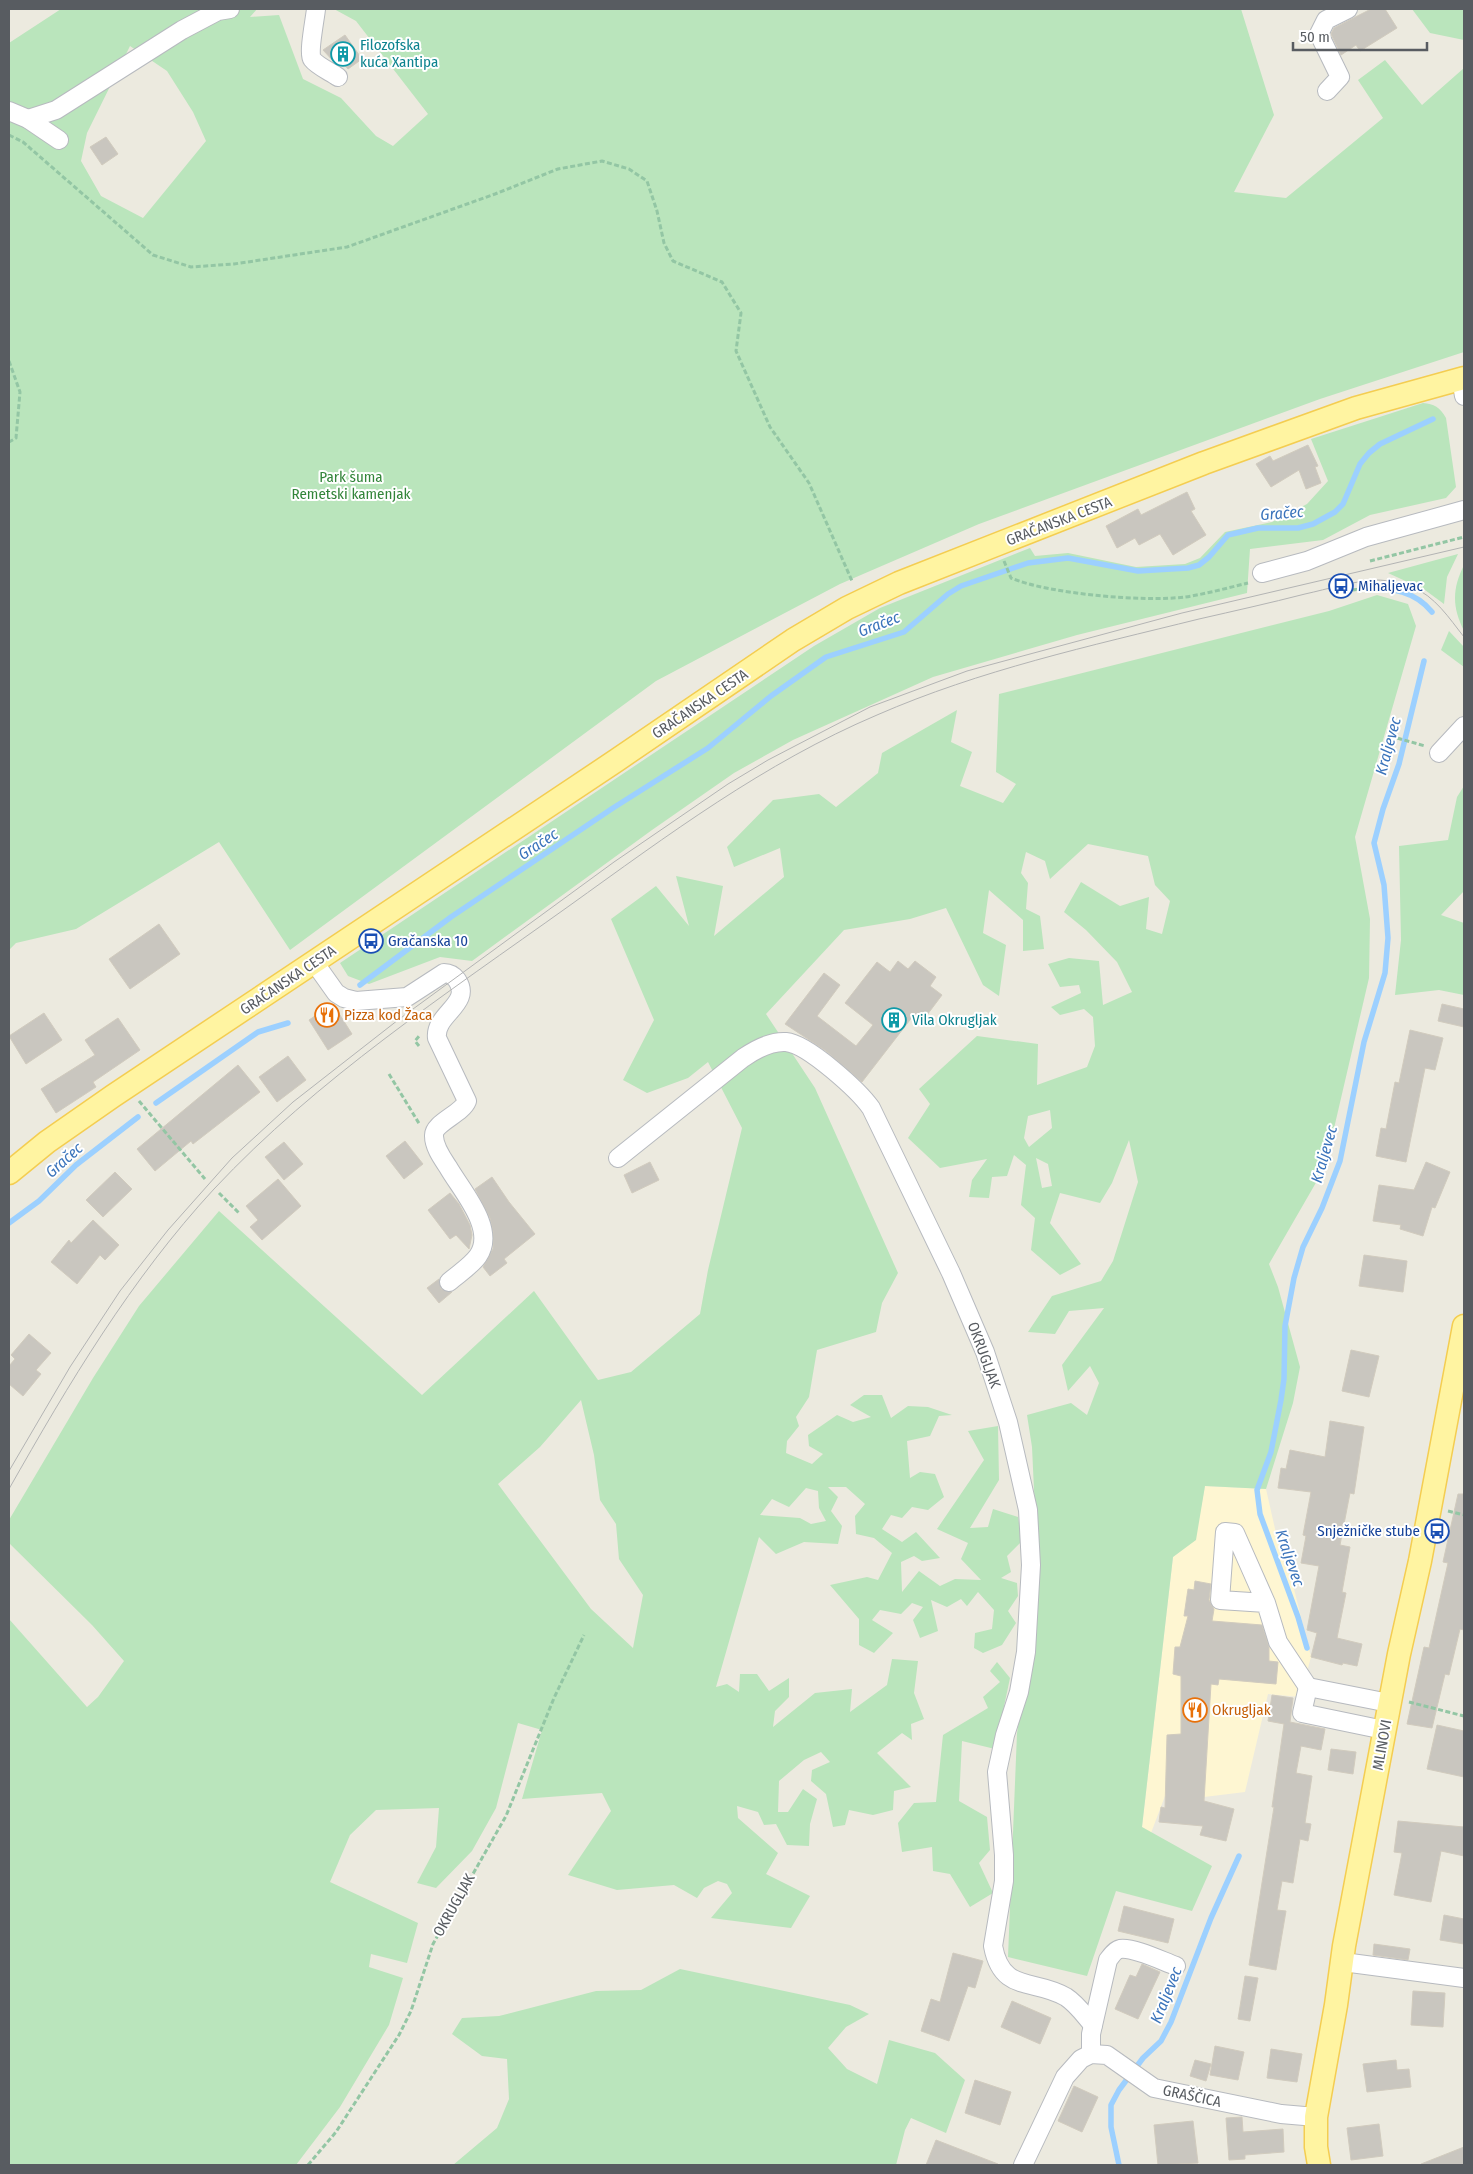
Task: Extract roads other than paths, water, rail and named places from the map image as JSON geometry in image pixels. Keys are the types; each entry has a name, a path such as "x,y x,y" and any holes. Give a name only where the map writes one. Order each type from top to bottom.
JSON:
{"main road":[{"name":"GRAČANSKA CESTA","path":"9,1173 77,1121 793,640 876,593 1204,463 1356,408 1463,384"},
{"name":"MLINOVI","path":"1319,2165 1316,2147 1316,2118 1384,1730 1397,1702 1420,1560 1464,1326"}],"street":[{"path":"28,119 56,110 182,30 218,11 230,9"},
{"path":"316,9 310,52 312,59 338,78"},
{"path":"1327,90 1340,77 1319,34 1326,20 1348,9"},
{"path":"9,111 28,119 60,140"},
{"path":"1262,573 1307,561 1366,537 1464,510"},
{"path":"1439,753 1464,726"},
{"path":"314,962 336,993 344,998 356,1001 407,996 444,972 456,978 460,985 462,991 459,1000 440,1022 436,1031 437,1038 467,1101 463,1108 437,1128 434,1137 440,1154 476,1214 484,1238 478,1256 449,1282"},
{"name":"OKRUGLJAK","path":"618,1158 743,1058 763,1046 778,1043 788,1042 809,1052 866,1100 880,1125 951,1273 985,1352 1008,1422 1028,1510 1031,1565 1026,1652 1019,1692 997,1767 1004,1875 993,1946 995,1955 1001,1970 1007,1976 1021,1983 1065,1996 1074,2003 1093,2025"},
{"path":"1266,1603 1278,1642 1308,1687 1302,1713 1384,1730"},
{"path":"1308,1687 1397,1702"},
{"path":"1023,2165 1064,2077 1081,2058 1091,2054 1093,2025 1108,1960 1114,1952 1120,1949 1133,1951 1176,1966"},
{"path":"1343,1962 1464,1978"},
{"name":"GRAŠČICA","path":"1091,2054 1107,2055 1154,2088 1281,2114 1316,2118"}],"waterway":[{"name":"Gračec","path":"360,985 451,917 613,808 708,748 771,696 826,657 904,632 948,594 961,586 1028,563 1068,558 1138,571 1188,568 1199,565 1209,557 1228,535 1258,528 1298,528 1313,524 1335,512 1343,504 1360,464 1369,453 1380,444 1433,419"},
{"path":"1366,588 1394,590 1411,595 1432,612"},
{"name":"Kraljevec","path":"1307,1648 1298,1617 1260,1514 1257,1490 1271,1452 1281,1400 1284,1379 1285,1326 1294,1278 1303,1247 1322,1208 1340,1161 1364,1042 1385,973 1388,938 1384,885 1374,843 1383,809 1399,764 1424,661"},
{"name":"Gračec","path":"156,1103 258,1032 288,1023"},
{"name":"Gračec","path":"9,1223 39,1201 76,1165 138,1117"},
{"name":"Kraljevec","path":"1119,2165 1111,2127 1111,2105 1119,2090 1143,2058 1161,2041 1171,2022 1211,1918 1239,1856"}],"tram line":[{"path":"9,1471 70,1367 120,1291 168,1230 232,1158 293,1102 398,1020 614,862 728,784 768,760 870,707 967,671 1182,613 1464,547"},
{"path":"9,1489 78,1371 128,1296 184,1223 214,1189 254,1149 339,1074 430,1005 680,827 795,755 877,715 916,699 995,672 1076,649 1349,584 1381,580 1412,587 1435,602 1464,637"}],"place":[{"name":"Filozofska kuća Xantipa","path":"343,54"},
{"name":"Mihaljevac","path":"1341,586"},
{"name":"Gračanska 10","path":"371,941"},
{"name":"Pizza kod Žaca","path":"327,1015"},
{"name":"Vila Okrugljak","path":"894,1020"},
{"name":"Snježničke stube","path":"1437,1531"},
{"name":"Okrugljak","path":"1195,1710"}],"park label":[{"name":"Park šuma Remetski kamenjak","path":"351,486"}]}
